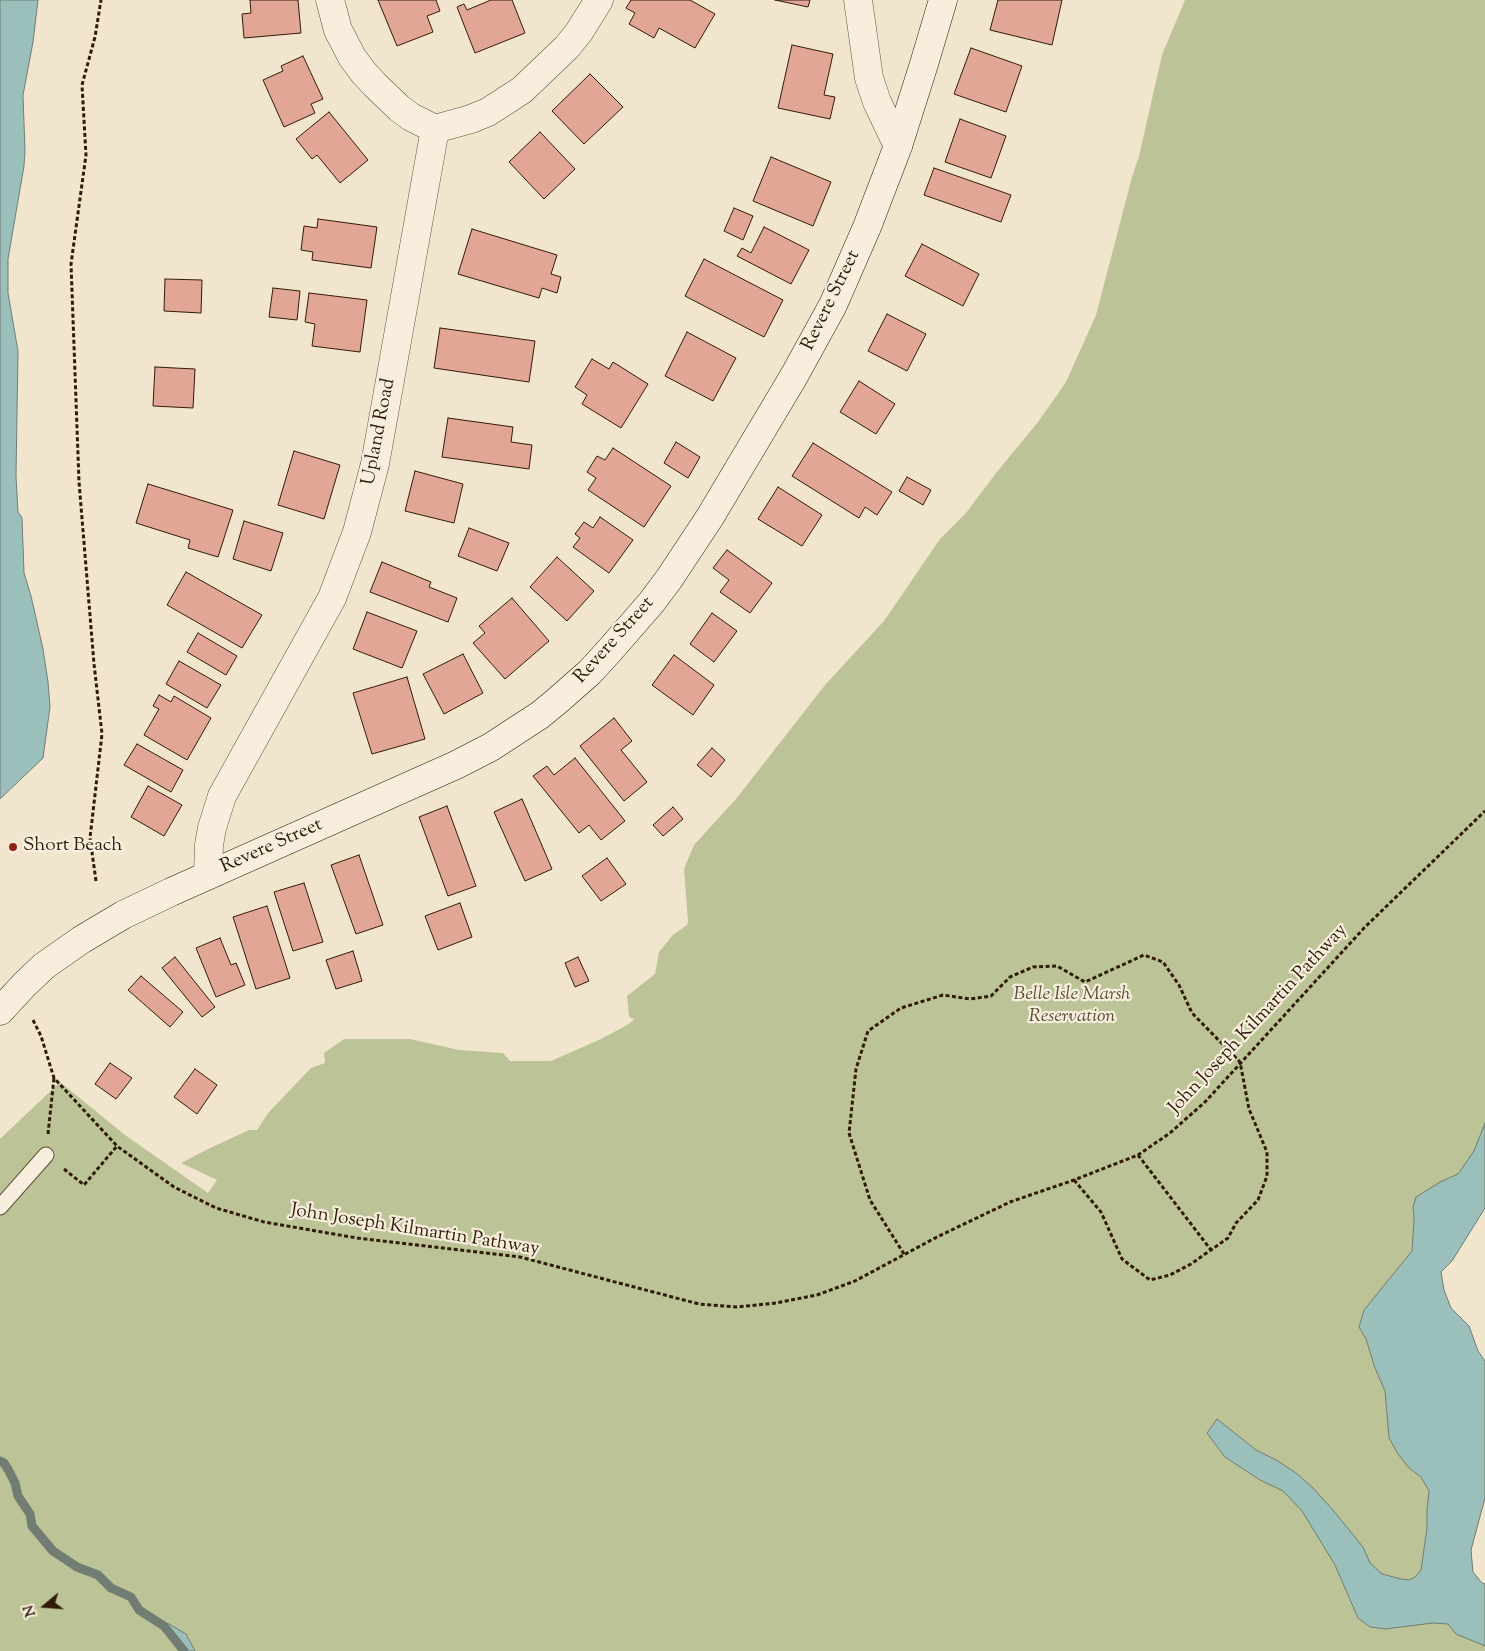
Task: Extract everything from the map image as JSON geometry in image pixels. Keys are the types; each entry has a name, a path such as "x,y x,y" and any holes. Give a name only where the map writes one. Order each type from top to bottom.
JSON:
{"main road":[{"path":"330,0 338,30 352,57 363,72 398,108 435,129 488,112 522,90 567,47 599,0"},
{"path":"858,0 866,64 871,84 877,102 898,146"},
{"name":"Revere Street","path":"0,1011 44,966 81,940 136,908 456,765 491,747 540,715 595,666 651,603 691,548 794,376 833,305 851,265 898,146 943,0"},
{"name":"Upland Road","path":"208,875 212,828 222,796 328,605 341,577 357,532 375,464 435,129"}],"lane":[{"path":"0,1207 46,1155"}],"path":[{"path":"96,881 90,838 102,734 94,664 79,482 71,264 86,156 82,85 95,38 101,0"},
{"name":"John Joseph Kilmartin Pathway","path":"33,1020 41,1036 54,1078 117,1146 174,1187 216,1208 264,1222 358,1238 520,1257 699,1304 737,1307 776,1303 817,1295 855,1281 904,1254 1010,1202 1138,1155 1170,1133 1205,1102 1365,927 1485,811"},
{"path":"904,1254 870,1200 848,1133 856,1069 868,1031 901,1008 943,995 970,999 991,996 1010,977 1033,967 1057,966 1085,982 1144,955 1162,962 1179,984 1192,1013 1240,1062 1249,1109 1267,1152 1268,1176 1258,1200 1236,1222 1228,1238 1170,1276 1150,1280 1122,1259 1101,1212 1074,1180"},
{"path":"1138,1155 1211,1250"}],"green space":[{"name":"Belle Isle Marsh Reservation","path":"1185,0 1485,0 1485,1208 1452,1261 1441,1272 1444,1290 1451,1308 1469,1326 1478,1351 1485,1361 1485,1498 1471,1550 1473,1572 1485,1584 1485,1651 0,1651 0,1139 60,1082 125,1135 208,1193 217,1180 181,1163 249,1130 257,1130 269,1112 311,1068 325,1063 324,1053 344,1039 410,1039 459,1050 503,1053 510,1061 551,1061 601,1039 629,1024 634,1019 629,1017 627,996 655,974 659,952 673,935 687,925 684,869 694,845 736,799 825,685 884,621 940,539 966,513 1038,422 1066,382 1096,315 1139,156 1162,55"}],"water":[{"path":"0,0 38,0 33,42 23,95 24,166 8,259 8,293 18,351 16,476 18,512 22,518 24,573 43,649 50,707 43,758 0,799"},
{"path":"1485,1123 1485,1208 1452,1261 1441,1272 1444,1290 1451,1308 1469,1326 1478,1351 1485,1361 1485,1498 1471,1550 1473,1572 1485,1584 1485,1646 1456,1634 1448,1624 1433,1623 1385,1629 1370,1627 1358,1618 1335,1565 1302,1511 1283,1491 1260,1480 1225,1457 1207,1433 1217,1419 1256,1450 1296,1473 1332,1509 1363,1547 1370,1563 1382,1574 1409,1580 1415,1577 1421,1570 1427,1528 1429,1491 1421,1477 1409,1468 1398,1454 1389,1438 1385,1391 1366,1339 1359,1327 1364,1310 1412,1251 1413,1207 1416,1197 1440,1182 1458,1174 1474,1151"},
{"path":"155,1620 169,1624 186,1634 195,1651 182,1651 174,1636"}],"building":[{"path":"250,0 298,0 301,33 244,38 242,14 251,13"},
{"path":"378,0 436,0 440,11 427,16 433,32 397,46"},
{"path":"491,0 512,0 525,33 475,53 457,7 464,4 467,10"},
{"path":"631,0 690,0 715,14 695,48 659,28 654,38 629,24 635,13 626,8"},
{"path":"775,0 810,0 808,7"},
{"path":"998,0 1062,0 1052,45 990,30"},
{"path":"792,45 833,54 824,95 835,97 830,119 778,108"},
{"path":"971,48 1022,66 1006,112 954,94"},
{"path":"303,56 323,99 311,104 315,113 284,127 263,80 283,71 281,66"},
{"path":"590,74 623,107 584,144 552,111"},
{"path":"329,112 368,160 340,183 317,155 312,159 296,139"},
{"path":"960,119 1006,136 991,178 945,162"},
{"path":"540,132 575,169 544,199 509,162"},
{"path":"771,157 831,182 813,226 753,201"},
{"path":"934,168 1011,195 1001,222 924,195"},
{"path":"734,208 753,216 743,240 724,231"},
{"path":"318,219 377,227 371,268 312,260 313,252 301,250 304,226 317,228"},
{"path":"764,227 809,250 791,284 737,256 742,248 751,253"},
{"path":"472,229 557,255 551,274 561,277 557,293 542,288 539,298 458,274"},
{"path":"922,244 979,274 963,306 905,276"},
{"path":"704,259 783,300 764,337 685,296"},
{"path":"165,279 202,280 201,313 164,311"},
{"path":"273,288 300,291 297,320 269,317"},
{"path":"309,293 367,300 360,352 312,346 315,324 305,322"},
{"path":"887,314 926,334 907,371 868,351"},
{"path":"440,328 535,341 529,382 434,368"},
{"path":"687,332 736,358 713,401 665,376"},
{"path":"592,359 609,369 613,362 648,384 621,428 582,404 587,395 575,387"},
{"path":"155,367 195,369 193,408 153,406"},
{"path":"859,381 895,404 876,434 840,412"},
{"path":"448,418 513,427 511,442 532,445 529,469 442,457"},
{"path":"676,442 700,457 688,478 664,463"},
{"path":"813,443 892,492 877,515 865,507 859,518 792,476"},
{"path":"613,448 671,486 644,527 588,490 596,478 587,472 597,456 605,460"},
{"path":"294,451 340,465 324,519 278,505"},
{"path":"415,471 463,484 454,523 405,511"},
{"path":"907,477 931,490 923,505 899,491"},
{"path":"148,484 233,510 218,557 188,548 190,540 136,523"},
{"path":"778,487 822,515 802,546 758,519"},
{"path":"600,517 633,540 609,573 573,547 580,538 575,534 584,522 593,528"},
{"path":"244,521 283,533 271,571 233,559"},
{"path":"469,528 509,543 497,571 458,556"},
{"path":"727,550 772,583 750,613 720,592 729,580 713,568"},
{"path":"557,557 594,591 567,621 530,587"},
{"path":"382,562 431,582 429,587 457,598 448,622 370,592"},
{"path":"186,572 262,615 242,648 167,605"},
{"path":"512,598 549,641 505,679 473,643 485,633 479,626"},
{"path":"367,612 417,631 402,668 353,649"},
{"path":"712,613 737,631 714,662 690,644"},
{"path":"198,633 237,656 226,675 187,652"},
{"path":"463,654 483,693 444,714 423,674"},
{"path":"674,655 714,685 693,715 652,685"},
{"path":"179,661 221,685 207,708 166,684"},
{"path":"407,677 425,739 372,754 353,693"},
{"path":"159,695 171,702 174,696 211,718 187,760 144,735 159,709 153,706"},
{"path":"614,718 632,741 621,750 647,782 624,801 580,746"},
{"path":"137,744 183,770 171,792 124,765"},
{"path":"712,748 725,760 711,777 697,765"},
{"path":"575,758 625,821 601,840 589,825 579,833 533,776 547,766 554,775"},
{"path":"148,786 182,805 164,836 131,817"},
{"path":"522,799 552,869 525,881 494,812"},
{"path":"447,806 476,886 448,896 419,817"},
{"path":"673,807 683,819 663,836 653,825"},
{"path":"359,855 383,925 356,934 331,865"},
{"path":"607,858 626,884 601,901 582,876"},
{"path":"304,883 323,942 293,951 274,892"},
{"path":"460,903 472,937 438,950 425,916"},
{"path":"267,906 290,978 256,989 233,917"},
{"path":"220,938 231,965 236,963 245,985 216,997 196,948"},
{"path":"353,951 362,981 336,989 326,960"},
{"path":"175,957 215,1007 202,1017 162,968"},
{"path":"578,957 589,981 575,987 565,963"},
{"path":"141,976 183,1012 170,1027 128,990"},
{"path":"110,1063 132,1078 116,1099 95,1084"},
{"path":"195,1069 217,1085 197,1114 174,1097"}],"waterway":[{"path":"0,1461 4,1463 15,1483 18,1496 30,1514 32,1526 53,1551 77,1567 98,1575 111,1588 131,1597 139,1610 164,1626 184,1651"}],"place":[{"name":"Short Beach","path":"13,847"}]}
